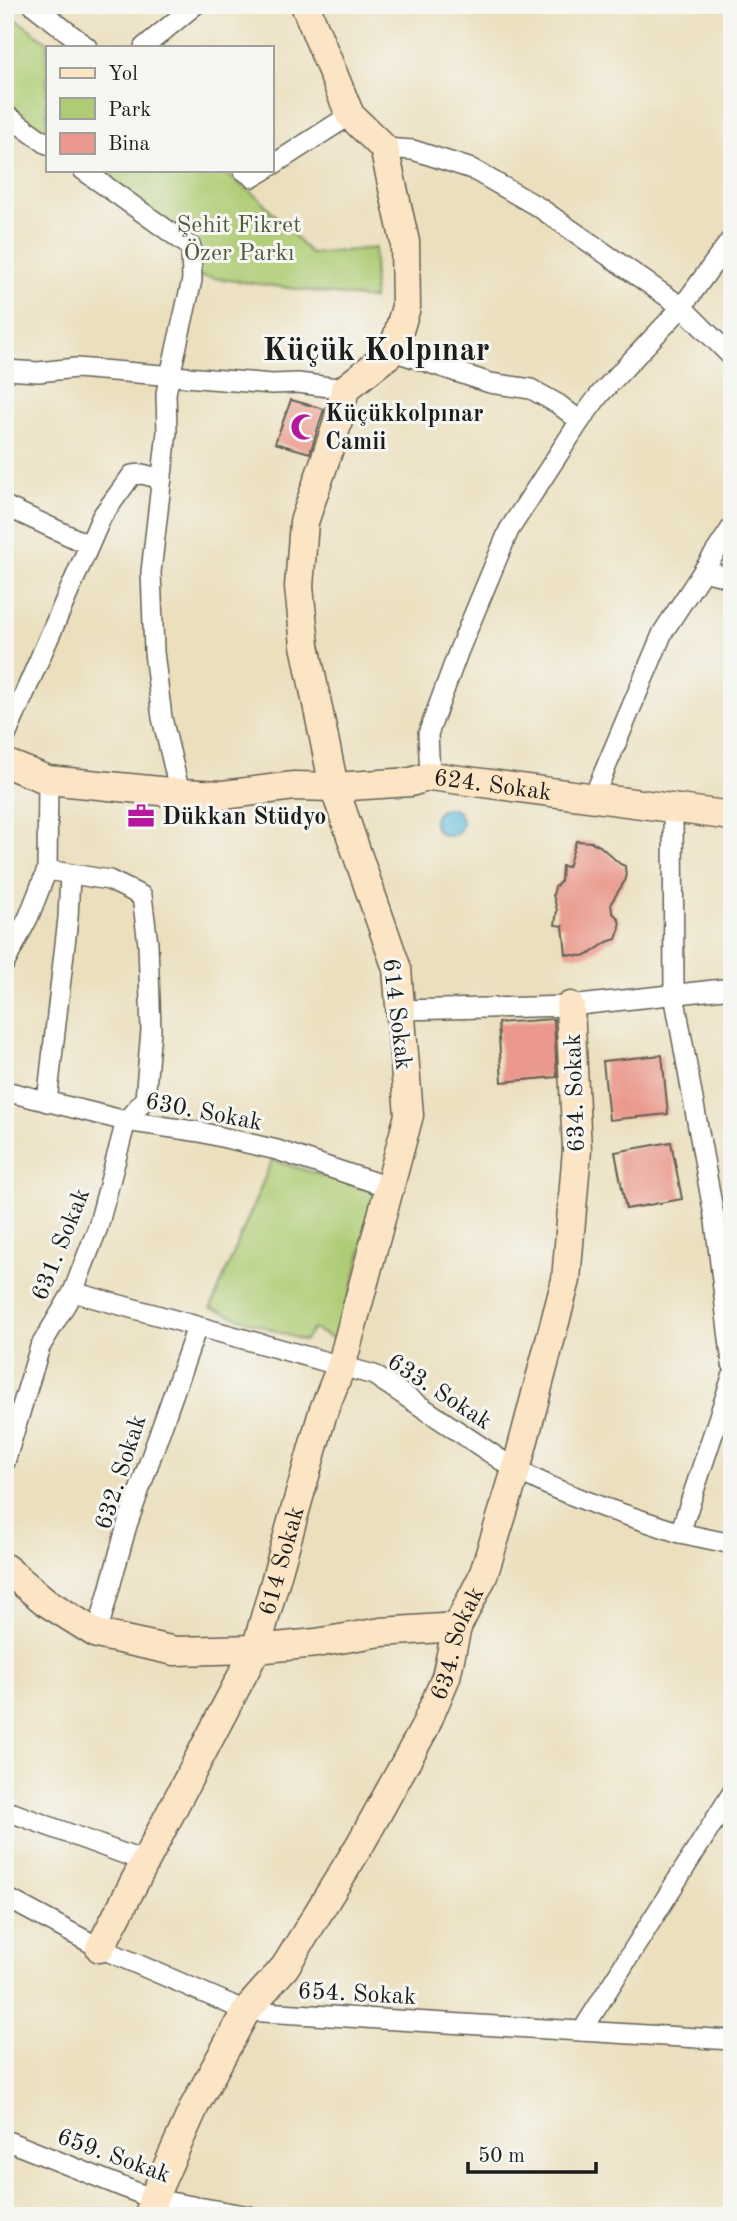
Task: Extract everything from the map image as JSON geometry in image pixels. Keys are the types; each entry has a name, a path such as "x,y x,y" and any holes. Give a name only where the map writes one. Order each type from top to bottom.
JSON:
{"street":[{"path":"33,5 86,46"},
{"path":"145,46 195,5"},
{"path":"5,370 38,372 76,368 272,384 298,383 345,389 393,351 406,307 405,242 384,148 350,115 305,5"},
{"path":"5,114 46,143"},
{"path":"273,165 350,115"},
{"path":"384,148 413,150 472,169 540,208 682,307 732,358"},
{"path":"86,172 191,247 192,280 166,393 167,432 151,572 154,652 162,718 180,793"},
{"path":"246,172 253,177 262,172"},
{"path":"430,776 428,734 459,650 509,530 600,394 682,307 732,238"},
{"path":"393,351 491,383 531,389 558,404 580,421"},
{"name":"614 Sokak","path":"100,1948 256,1649 323,1412 341,1367 409,1115 397,970 334,787 304,645 299,587 304,523 337,425 345,389"},
{"path":"5,738 102,516 132,475 142,474 162,479"},
{"path":"5,506 89,545"},
{"path":"593,798 663,632 732,527"},
{"path":"703,571 732,579"},
{"name":"624. Sokak","path":"5,763 48,780 223,795 294,786 334,787 411,782 430,776 732,816"},
{"path":"5,962 29,916 47,870 48,780"},
{"path":"673,809 674,994 723,1218 732,1364"},
{"path":"47,870 109,880 142,896 148,944 151,1030 145,1099 126,1121"},
{"path":"47,1102 68,918 70,875"},
{"path":"400,1010 570,1006 732,988"},
{"name":"634. Sokak","path":"151,2207 195,2105 246,2011 285,1967 360,1843 424,1729 446,1677 457,1627 483,1576 516,1470 566,1280 578,1150 570,1006"},
{"name":"630. Sokak","path":"5,1091 126,1121 200,1132 277,1150 391,1188"},
{"name":"631. Sokak","path":"5,1462 40,1347 73,1292 98,1227 126,1121"},
{"name":"633. Sokak","path":"73,1292 374,1375 516,1470 602,1507 680,1533 732,1544"},
{"name":"632. Sokak","path":"97,1634 127,1525 197,1327"},
{"path":"680,1533 732,1377"},
{"path":"5,1568 46,1602 97,1634 175,1651 256,1649 316,1643 381,1632 457,1627"},
{"path":"582,2031 732,1793"},
{"path":"5,1814 13,1812 146,1862"},
{"name":"654. Sokak","path":"5,1897 100,1948 246,2011 732,2040"},
{"name":"659. Sokak","path":"5,2140 151,2207 249,2216"}],"green space":[{"path":"5,11 53,46 46,46 46,136 5,107"},
{"name":"Şehit Fikret Özer Parkı","path":"95,172 224,172 260,199 311,254 375,248 373,299 190,275 197,245"},
{"path":"272,1160 376,1192 339,1341 313,1329 304,1341 211,1308"}],"water":[{"path":"448,808 458,812 462,822 458,832 448,836 438,832 434,822 438,812"}],"building":[{"name":"Küçükkolpınar Camii","path":"291,400 324,409 310,453 275,443"},
{"path":"576,841 592,842 600,846 625,866 626,879 611,903 612,912 619,919 620,928 616,939 588,955 581,956 566,954 563,926 555,925 557,910 553,895 555,887 561,881 562,866 568,867"},
{"path":"554,1019 557,1077 502,1082 498,1023"},
{"path":"662,1055 668,1114 609,1120 603,1061"},
{"path":"671,1142 682,1199 626,1209 615,1152"}],"place":[{"name":"Küçükkolpınar Camii","path":"304,427"},
{"name":"Dükkan Stüdyo","path":"141,816"}],"district":[{"name":"Küçük Kolpınar","path":"376,349"}]}
